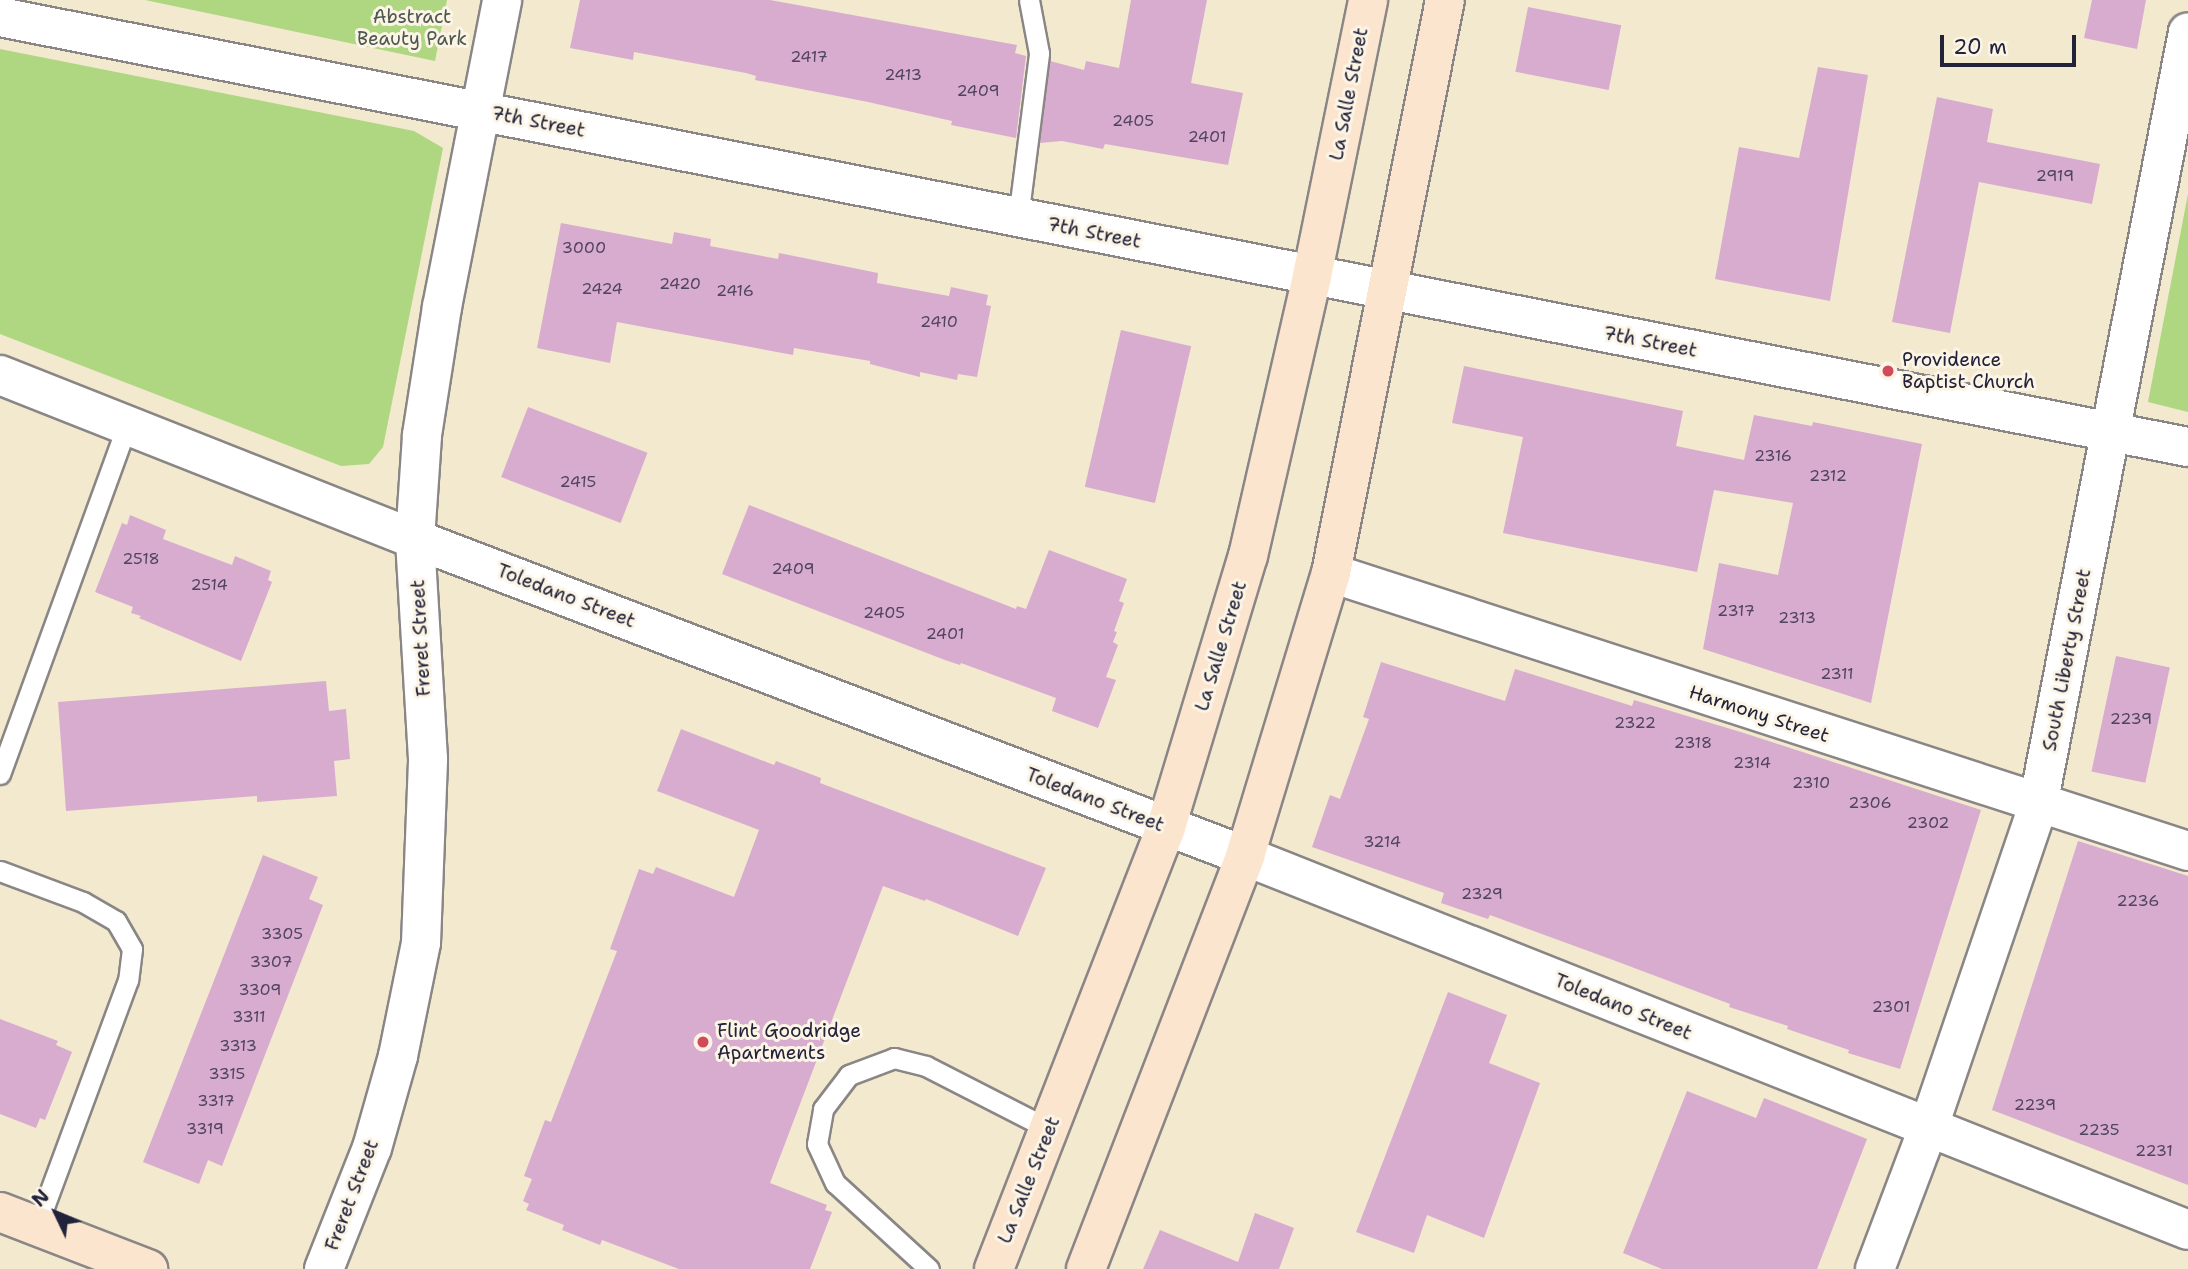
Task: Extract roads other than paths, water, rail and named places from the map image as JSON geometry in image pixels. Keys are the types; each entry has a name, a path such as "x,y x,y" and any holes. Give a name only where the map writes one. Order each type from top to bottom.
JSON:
{"street":[{"name":"Freret Street","path":"324,1269 372,1148 398,1056 421,943 428,759 415,540 422,435 442,307 502,0"},
{"name":"La Salle Street","path":"994,1269 1167,827 1248,556 1312,276 1368,0"},
{"path":"1086,1269 1245,856 1331,573 1445,0"},
{"name":"7th Street","path":"0,17 2188,447"},
{"name":"South Liberty Street","path":"1875,1269 1928,1129 2038,805 2188,32"},
{"name":"Toledano Street","path":"0,375 415,540 1245,856 2188,1230"},
{"name":"Harmony Street","path":"1331,573 2038,805 2188,851"},
{"path":"0,1212 148,1269"}],"lane":[{"path":"1018,218 1039,53 1029,0"},
{"path":"0,774 128,426"},
{"path":"0,871 83,902 116,921 132,949 128,980 37,1226"},
{"path":"929,1269 835,1183 817,1144 823,1109 849,1075 894,1058 926,1066 1049,1129"}],"place":[{"name":"Providence Baptist Church","path":"1888,371"},
{"name":"Flint Goodridge Apartments","path":"703,1042"}],"park label":[{"name":"Abstract Beauty Park","path":"412,28"}]}
